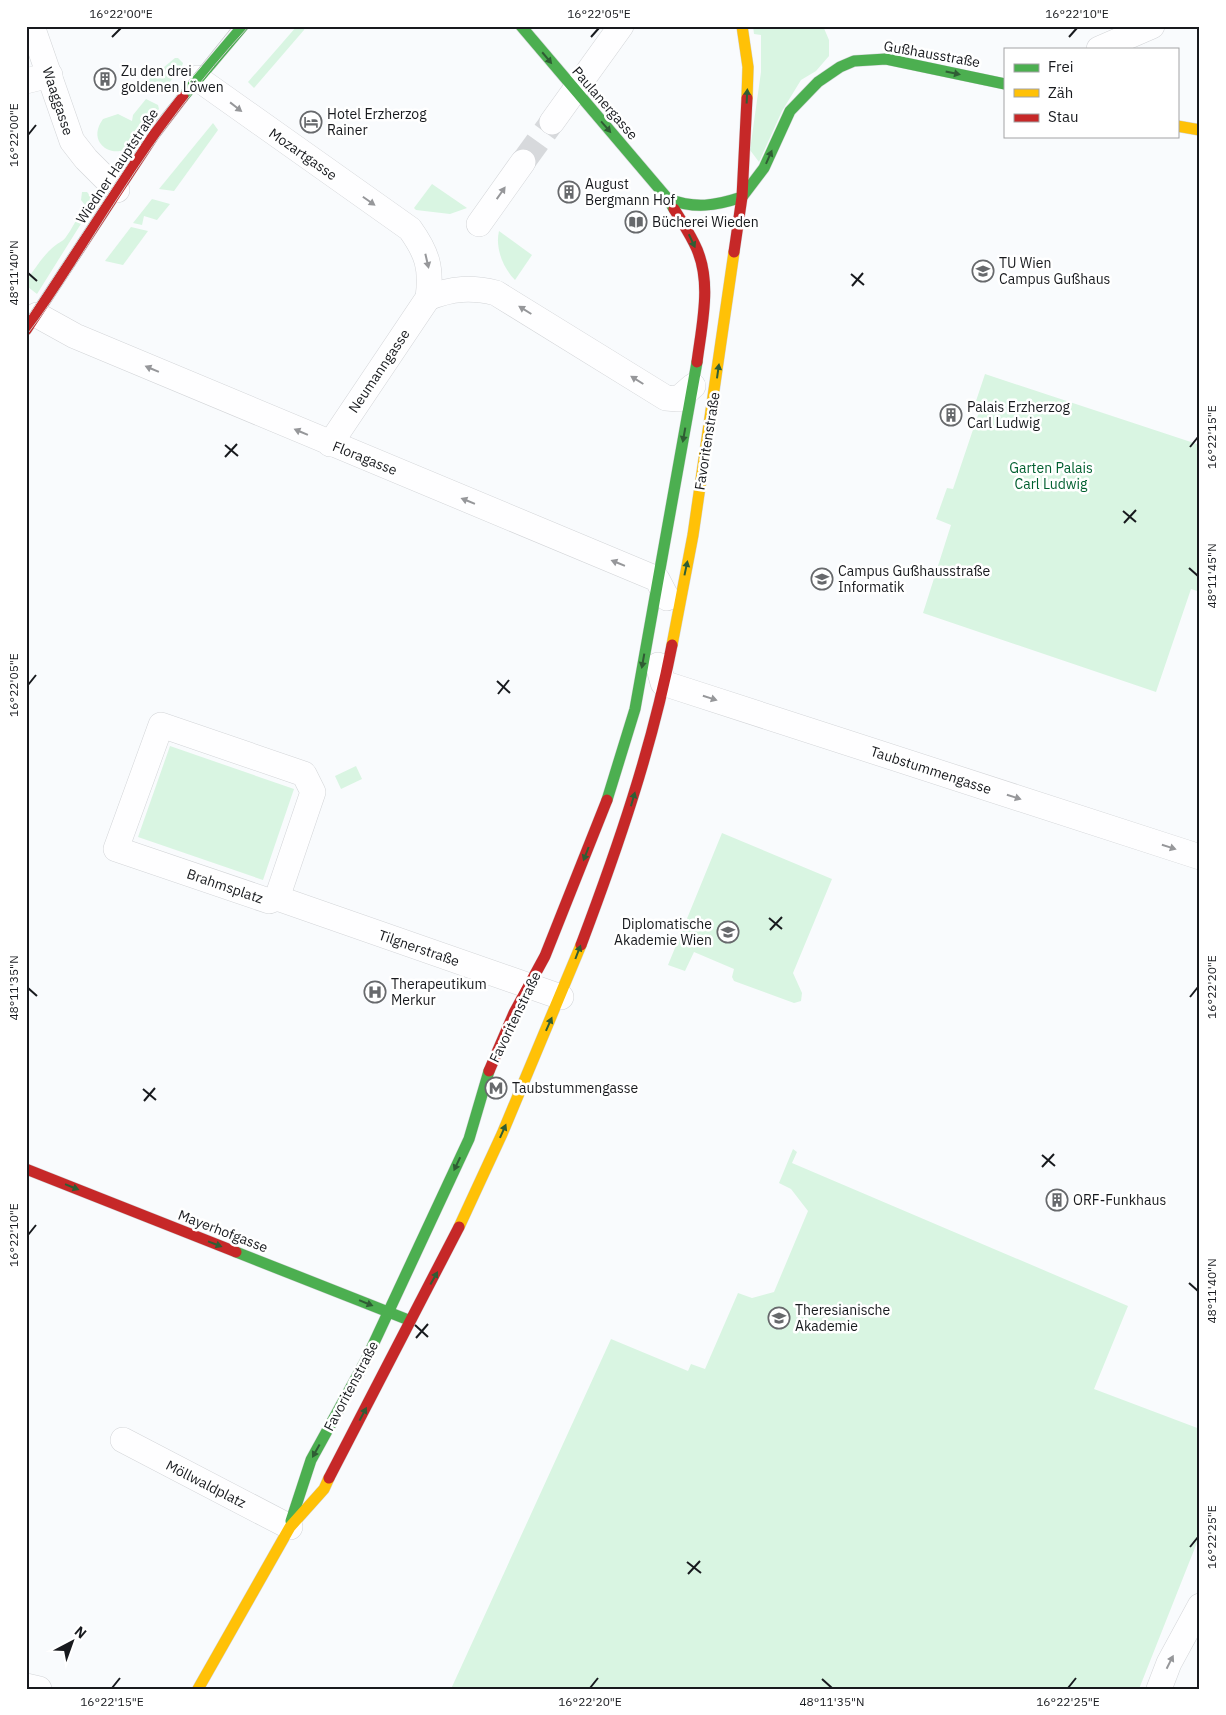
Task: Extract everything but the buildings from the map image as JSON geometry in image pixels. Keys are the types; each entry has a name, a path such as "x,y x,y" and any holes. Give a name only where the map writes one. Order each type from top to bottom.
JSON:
{"main road":[{"name":"Wiedner Hauptstraße","path":"32,322 168,115 197,78 243,26"},
{"name":"Paulanergasse","path":"520,26 668,199"},
{"name":"Favoritenstraße","path":"198,1689 290,1527 324,1489 410,1320 447,1253 502,1134 561,997 629,811 663,683 693,535 742,197 748,67 742,26"},
{"name":"Gußhausstraße","path":"854,61 886,59 1004,84"},
{"name":"Favoritenstraße","path":"742,197 764,168 790,111 802,96 840,67 854,61"},
{"path":"1178,126 1200,130"},
{"path":"668,199 690,207 714,207 742,197"},
{"name":"Favoritenstraße","path":"290,1527 304,1477 311,1460 366,1360 468,1139 491,1066 563,915 606,803 635,709 693,386 703,318 705,279 694,244 668,199"},
{"name":"Mayerhofgasse","path":"26,1169 410,1320"}],"street":[{"name":"Waaggasse","path":"32,26 72,141 86,159 117,190"},
{"path":"552,122 621,26"},
{"path":"1101,48 1152,26"},
{"path":"26,81 50,75"},
{"name":"Mozartgasse","path":"197,78 410,229 427,256 430,280 428,298"},
{"path":"479,224 523,162"},
{"path":"428,298 445,291 461,288 496,293 666,398 678,400 693,386"},
{"name":"Neumanngasse","path":"330,444 428,298"},
{"name":"Floragasse","path":"32,322 75,336 657,579"},
{"path":"657,579 676,616"},
{"name":"Favoritenstraße","path":"649,632 663,683"},
{"name":"Taubstummengasse","path":"663,683 1200,857"},
{"name":"Brahmsplatz","path":"161,725 304,774 313,792 277,898 269,901 116,849 161,725"},
{"name":"Tilgnerstraße","path":"277,898 561,997"},
{"name":"Möllwaldplatz","path":"123,1440 290,1527"},
{"path":"1159,1689 1169,1663 1192,1641 1200,1606"},
{"path":"26,1686 39,1689"}],"green space":[{"path":"297,26 305,26 304,30 254,88 248,82"},
{"path":"753,26 823,26 829,40 829,56 816,71 801,80 782,111 759,162 750,150 761,72 761,35 754,34"},
{"path":"175,58 178,58 183,63 182,66 162,92 158,94 146,82"},
{"path":"146,99 158,105 159,109 141,132 137,133 135,130 133,141 127,148 119,151 110,150 103,146 98,139 98,130 103,119 118,114 132,121 133,115"},
{"path":"213,123 218,130 174,191 159,189"},
{"path":"432,184 467,208 450,214 416,210 414,208"},
{"path":"82,192 87,192 91,197 89,211 37,294 28,287 26,281 47,253 65,239 71,230 85,205 81,200"},
{"path":"152,199 170,204 157,220 144,216 142,225 133,223"},
{"path":"131,227 148,231 123,265 105,261"},
{"path":"499,231 532,255 515,280 507,270 499,251"},
{"name":"Garten Palais Carl Ludwig","path":"985,374 1200,445 1200,592 1191,589 1156,692 923,613 951,525 936,519 947,488 953,489 982,403 976,401"},
{"path":"170,746 294,789 263,880 138,837"},
{"path":"356,766 362,779 341,789 335,776"},
{"path":"722,833 832,879 793,973 802,993 801,1001 794,1003 734,981 732,977 734,969 694,952 685,971 668,965"},
{"name":"Theresianische Akademie","path":"793,1149 797,1152 792,1163 1128,1306 1094,1389 1200,1429 1200,1535 1139,1689 451,1689 611,1339 688,1371 691,1364 705,1369 738,1293 752,1298 774,1292 808,1211 791,1189 779,1183"}],"tunnel":[{"path":"523,162 552,122"}],"tram line":[{"path":"26,319 154,124 233,26"},
{"path":"26,336 51,301 135,171 197,86 249,26"}],"traffic: fast":[{"path":"183,97 243,26"},
{"path":"521,26 668,199 674,209"},
{"path":"742,197 764,168 790,111 818,82 840,67 854,61 886,59 1004,84"},
{"path":"668,199 687,204 705,205 723,203 742,197"},
{"path":"607,800 635,709 697,362"},
{"path":"291,1521 311,1460 366,1360 469,1139 489,1071"},
{"path":"236,1252 406,1319"}],"traffic: slow":[{"path":"742,26 748,67 747,98"},
{"path":"1178,126 1200,130"},
{"path":"672,645 693,535 734,252"},
{"path":"459,1227 502,1134 581,945"},
{"path":"198,1689 290,1527 324,1489 329,1478"}],"traffic: jam":[{"path":"26,330 154,135 183,97"},
{"path":"734,252 742,197 747,98"},
{"path":"674,209 694,243 703,271 705,286 703,317 697,362"},
{"path":"581,945 633,797 655,722 672,645"},
{"path":"489,1071 514,1013 545,956 607,800"},
{"path":"26,1169 236,1252"},
{"path":"329,1478 459,1227"}],"place":[{"name":"Zu den drei goldenen Löwen","path":"105,79"},
{"name":"Hotel Erzherzog Rainer","path":"311,122"},
{"name":"August Bergmann Hof","path":"569,192"},
{"name":"Bücherei Wieden","path":"636,222"},
{"name":"TU Wien Campus Gußhaus","path":"983,271"},
{"name":"Palais Erzherzog Carl Ludwig","path":"951,415"},
{"name":"Campus Gußhausstraße Informatik","path":"822,579"},
{"name":"Diplomatische Akademie Wien","path":"728,932"},
{"name":"Therapeutikum Merkur","path":"375,992"},
{"name":"Taubstummengasse","path":"496,1088"},
{"name":"ORF-Funkhaus","path":"1057,1200"},
{"name":"Theresianische Akademie","path":"779,1318"}]}
